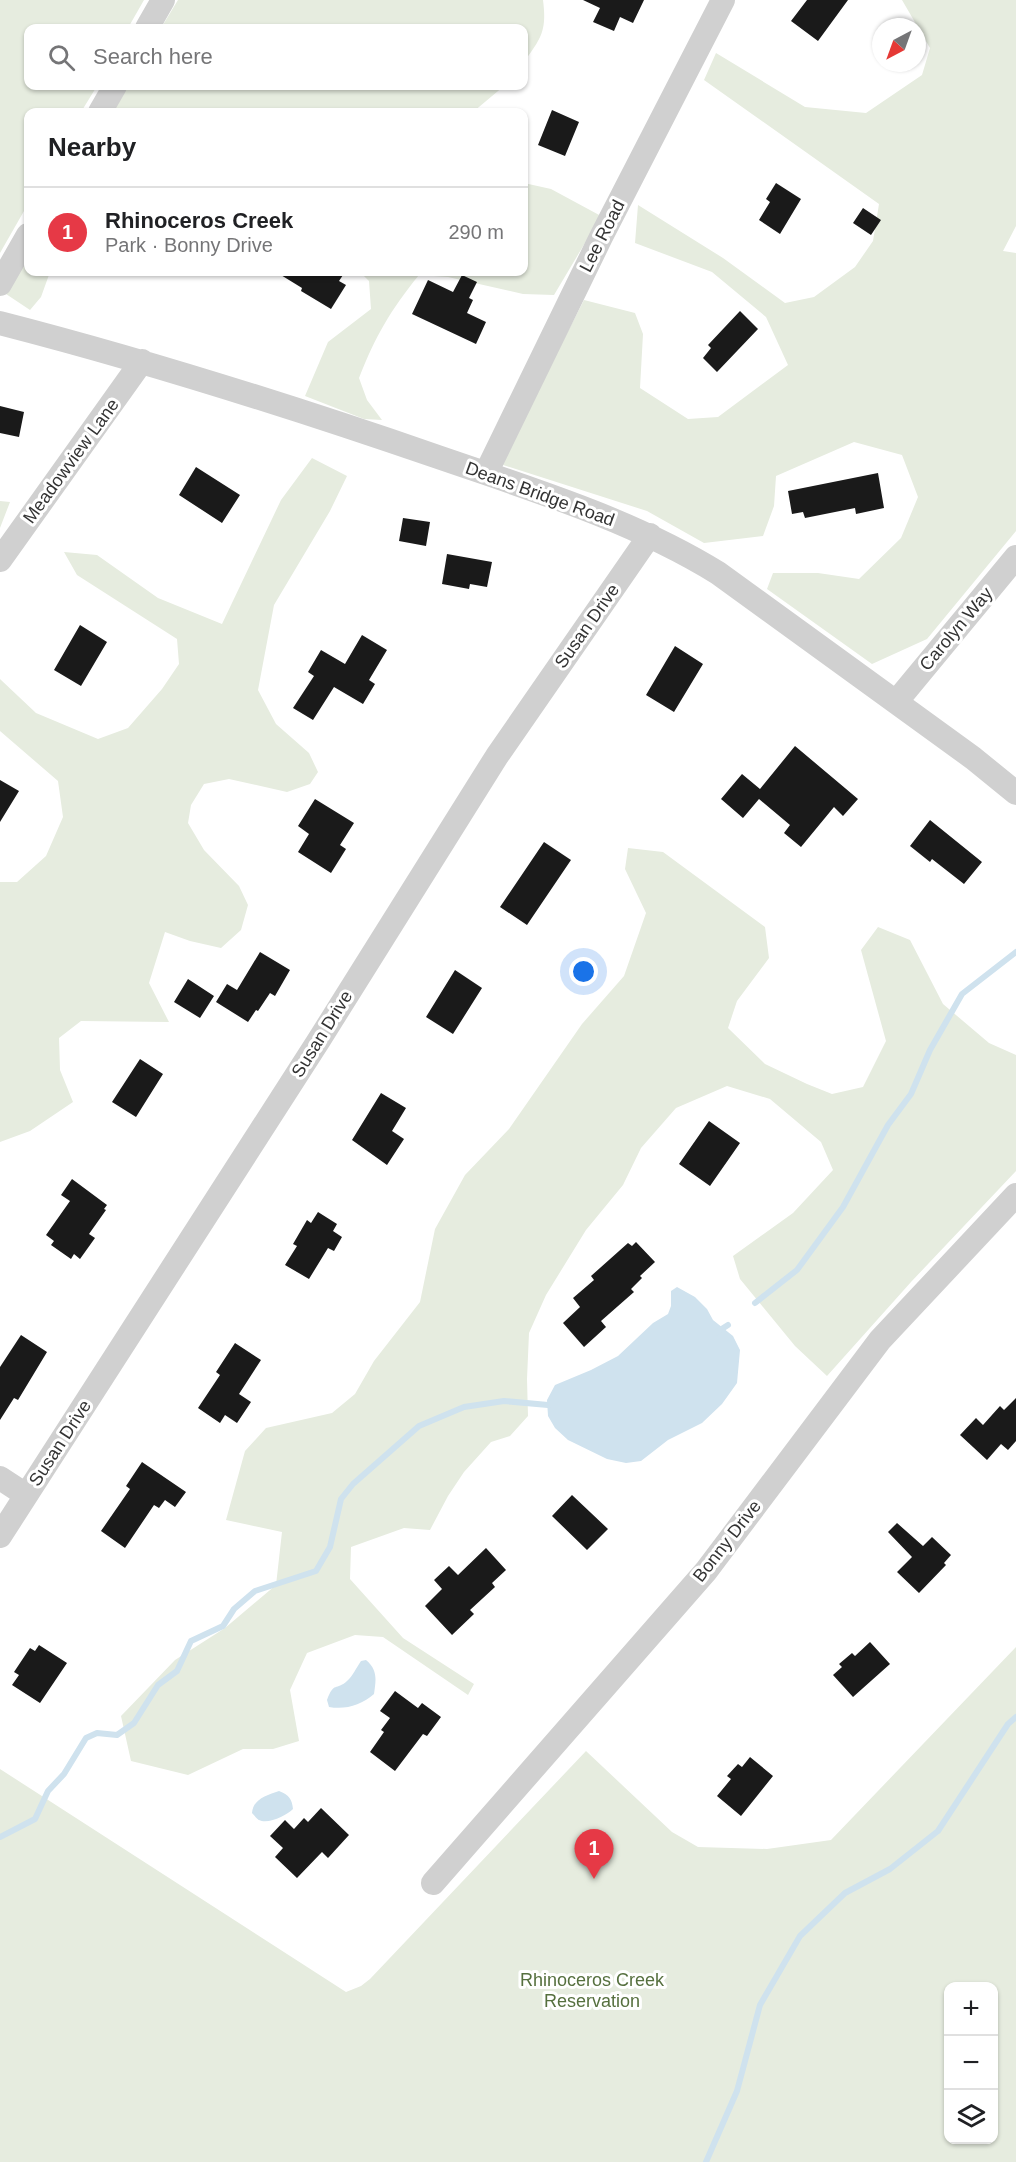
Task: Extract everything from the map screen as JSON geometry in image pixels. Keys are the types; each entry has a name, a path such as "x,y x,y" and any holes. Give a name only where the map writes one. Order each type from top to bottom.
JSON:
{"street":[{"path":"149,24 163,0"},
{"name":"Lee Road","path":"486,473 601,237 723,0"},
{"path":"102,108 113,90"},
{"path":"0,284 24,242"},
{"name":"Deans Bridge Road","path":"0,323 142,361 261,397 486,473 650,535 685,552 718,573 973,758 1016,793"},
{"name":"Meadowview Lane","path":"0,560 142,361"},
{"name":"Susan Drive","path":"0,1536 314,1047 497,756 650,535"},
{"name":"Carolyn Way","path":"896,702 1016,557"},
{"name":"Bonny Drive","path":"433,1883 705,1571 880,1340 1016,1195"},
{"path":"0,1478 26,1495"}],"green space":[{"path":"0,0 144,0 130,24 24,24 24,90 95,90 83,108 24,108 24,211 0,253"},
{"path":"178,0 543,0 544,19 539,40 528,56 528,24 163,24"},
{"path":"902,0 1016,0 1016,226 1003,251 1016,253 1016,531 927,639 872,664 767,589 773,573 818,573 859,579 901,538 918,497 902,455 854,442 776,476 774,506 763,536 704,543 647,511 500,464 584,300 635,313 643,334 640,388 688,419 718,417 788,365 766,317 712,272 635,243 638,205 723,258 785,303 814,297 855,267 873,241 879,204 704,80 716,53 805,107 866,113 926,72 930,48 926,41 926,18 912,18"},
{"path":"126,90 499,90 478,108 114,108"},
{"path":"528,184 551,189 601,216 554,295 523,294 448,277 434,276 528,276"},
{"path":"24,256 24,276 49,276 41,297 30,310 3,292"},
{"path":"364,276 418,276 384,324 359,378 367,400 382,420 364,419 305,396 328,342 371,309 369,281"},
{"path":"312,458 347,476 330,511 274,605 258,690 276,724 309,753 318,772 310,784 287,792 229,779 204,784 191,805 188,823 204,850 239,886 248,905 241,930 221,948 165,932 149,983 169,1022 81,1021 59,1038 60,1070 73,1102 30,1131 0,1142 0,882 17,882 46,856 63,817 58,781 0,731 0,679 36,713 98,739 128,728 162,689 179,664 177,639 77,575 64,552 97,555 158,598 222,624 281,500"},
{"path":"0,501 10,502 0,528"},
{"path":"628,848 663,852 765,927 769,958 737,1001 728,1028 765,1064 832,1094 863,1087 886,1041 861,950 878,927 910,940 943,1004 989,1043 1016,1055 1016,1171 911,1282 827,1376 795,1346 740,1279 733,1256 793,1213 833,1170 821,1142 770,1099 727,1086 676,1108 641,1148 623,1185 586,1230 546,1295 529,1333 528,1416 510,1436 491,1442 464,1472 430,1530 404,1528 351,1547 350,1579 403,1638 474,1684 468,1695 383,1637 355,1635 307,1653 290,1690 299,1741 273,1749 243,1749 188,1775 131,1761 121,1716 175,1660 225,1628 276,1585 282,1532 226,1520 245,1451 266,1428 332,1413 355,1394 374,1361 420,1302 435,1229 465,1175 509,1129 582,1024 624,976 646,913 625,869"},
{"name":"Rhinoceros Creek Reservation","path":"1016,1647 1016,2162 0,2162 0,1769 346,1992 361,1986 370,1979 586,1751 672,1832 698,1847 767,1849 831,1840"}],"water":[{"path":"677,1287 695,1297 707,1309 713,1320 733,1336 740,1350 737,1383 722,1404 702,1423 668,1440 641,1461 626,1463 607,1459 568,1440 555,1428 548,1416 547,1400 555,1385 618,1356 653,1323 668,1314 671,1306 671,1291"},
{"path":"366,1660 374,1671 376,1680 374,1694 353,1706 329,1707 327,1700 332,1690 347,1681 361,1661"},
{"path":"279,1791 289,1798 293,1809 272,1820 258,1820 252,1813 255,1804 261,1798"}],"building":[{"path":"583,0 644,0 633,23 620,17 614,31 593,22 600,8"},
{"path":"807,0 848,0 818,41 791,21"},
{"path":"552,110 579,122 565,156 538,145"},
{"path":"776,183 801,199 780,234 759,220 770,202 766,199"},
{"path":"863,208 881,220 871,235 853,223"},
{"path":"282,276 342,276 339,281 346,285 331,309 301,291 302,288"},
{"path":"461,276 477,282 469,298 473,300 467,313 486,322 476,344 412,314 428,280 453,292"},
{"path":"740,311 758,329 717,372 703,358 711,348 708,345"},
{"path":"0,406 24,412 19,437 0,433"},
{"path":"196,467 240,495 222,523 179,495"},
{"path":"878,473 884,508 856,514 855,508 805,518 803,512 792,514 788,491"},
{"path":"403,518 430,522 426,546 399,541"},
{"path":"447,554 492,562 487,587 470,584 469,589 442,584"},
{"path":"80,625 107,642 81,686 54,670"},
{"path":"362,635 387,650 369,680 375,684 363,704 334,687 313,720 293,708 314,676 308,672 321,650 345,664"},
{"path":"675,646 703,664 674,712 646,695"},
{"path":"795,746 858,799 843,816 834,807 801,847 784,833 790,825 759,799 743,818 721,799 742,774 760,789"},
{"path":"0,780 19,791 0,822"},
{"path":"315,799 354,823 340,845 346,849 331,873 298,852 309,834 298,826"},
{"path":"930,820 982,862 964,884 932,859 930,862 910,846"},
{"path":"544,842 571,860 527,925 500,907"},
{"path":"260,952 290,970 275,996 270,993 248,1022 216,1002 227,984 237,990"},
{"path":"455,970 482,988 453,1034 426,1017"},
{"path":"188,979 214,996 200,1018 174,1002"},
{"path":"140,1059 163,1074 136,1117 112,1102"},
{"path":"381,1093 406,1108 392,1131 404,1139 387,1165 352,1140"},
{"path":"709,1121 740,1143 710,1186 679,1164"},
{"path":"72,1179 107,1205 89,1234 95,1238 80,1259 74,1254 71,1259 51,1245 54,1241 46,1235 70,1201 61,1195"},
{"path":"318,1212 337,1224 333,1231 342,1237 334,1251 328,1248 309,1279 285,1265 297,1246 293,1244 307,1220 311,1223"},
{"path":"636,1242 655,1262 640,1276 642,1278 631,1289 634,1292 601,1321 606,1327 584,1347 563,1323 580,1307 573,1298 594,1280 591,1276 628,1243 632,1246"},
{"path":"21,1335 47,1352 18,1400 14,1398 0,1420 0,1367"},
{"path":"235,1343 261,1360 239,1394 251,1402 237,1423 225,1415 220,1423 198,1408 220,1375 216,1372"},
{"path":"1016,1398 1016,1441 1008,1450 1001,1444 987,1460 960,1435 976,1418 983,1425 1000,1406 1004,1410"},
{"path":"142,1462 186,1492 175,1507 165,1500 159,1508 154,1505 125,1548 101,1531 130,1489 126,1486"},
{"path":"572,1495 608,1529 587,1550 552,1516"},
{"path":"897,1523 923,1546 932,1537 951,1555 944,1563 946,1565 919,1593 897,1572 912,1557 888,1532"},
{"path":"486,1548 506,1570 492,1583 495,1587 470,1610 474,1614 452,1635 425,1606 442,1589 434,1580 449,1566 458,1575"},
{"path":"870,1642 890,1664 853,1697 833,1675 842,1667 839,1664 852,1653 855,1656"},
{"path":"39,1645 67,1663 40,1703 12,1685 19,1675 14,1672 30,1648 35,1651"},
{"path":"395,1691 418,1708 422,1703 441,1717 427,1736 423,1734 395,1771 370,1752 384,1732 381,1730 390,1718 380,1711"},
{"path":"750,1757 773,1776 741,1816 717,1796 731,1779 727,1776 738,1764 742,1767"},
{"path":"321,1808 349,1835 328,1858 322,1852 297,1878 275,1857 283,1848 270,1836 285,1820 294,1829 304,1818 308,1822"}],"waterway":[{"path":"755,1303 797,1270 843,1207 888,1125 911,1094 930,1050 962,994 1016,952"},
{"path":"717,1332 728,1325"},
{"path":"0,1837 35,1819 48,1791 64,1774 86,1738 97,1733 117,1735 134,1723 158,1685 177,1671 191,1641 223,1626 234,1609 255,1591 316,1571 330,1547 341,1499 353,1484 419,1426 464,1407 504,1401 548,1405 554,1402"},
{"path":"706,2162 737,2091 760,2005 800,1936 845,1893 890,1869 938,1831 1008,1724 1016,1717"}],"place":[{"name":"Rhinoceros Creek","path":"594,1879"}]}
